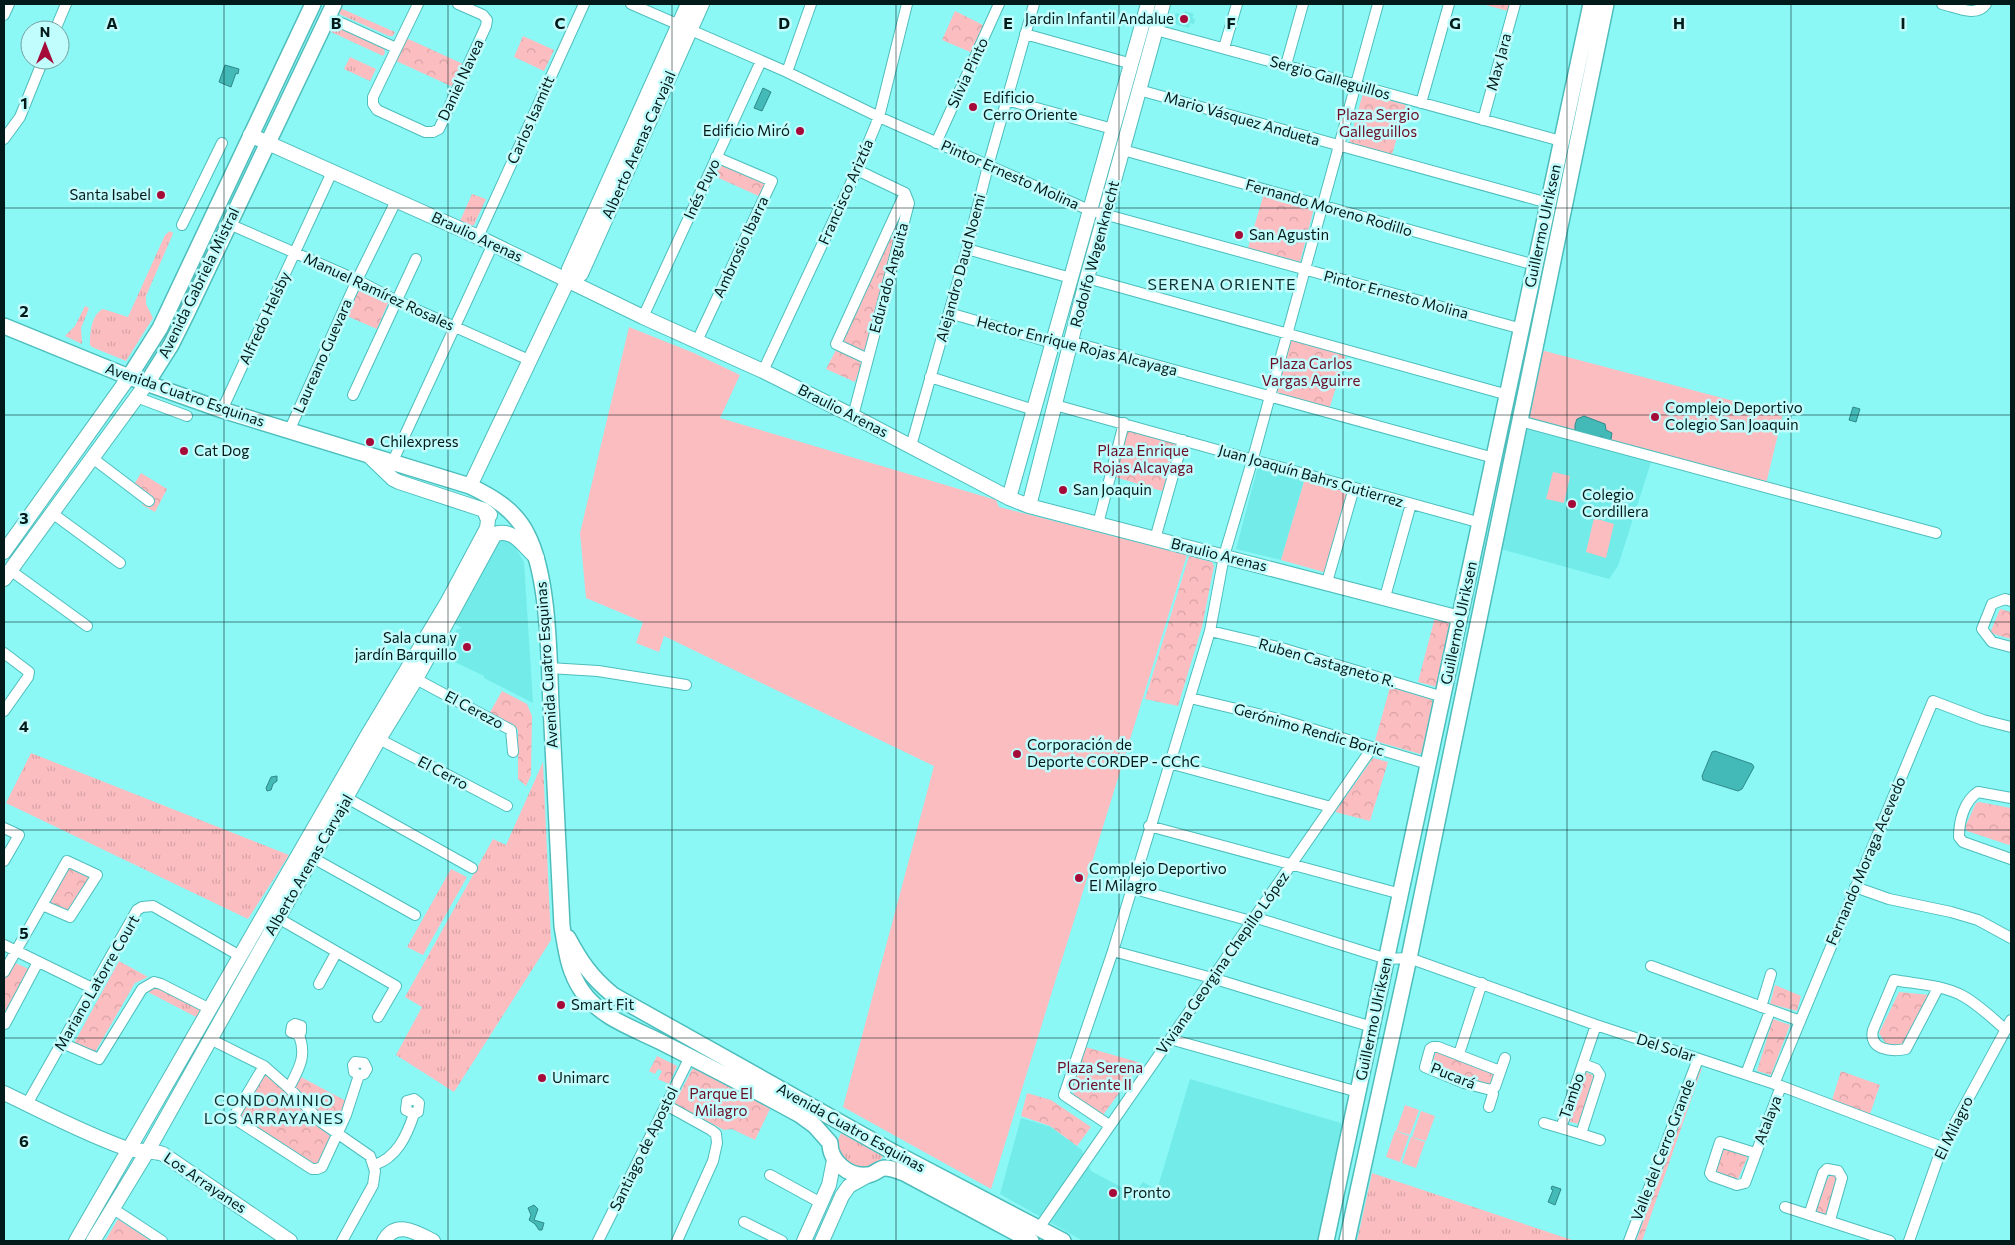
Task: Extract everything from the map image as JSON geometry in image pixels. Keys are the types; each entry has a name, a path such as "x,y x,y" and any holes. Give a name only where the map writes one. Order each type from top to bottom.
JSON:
{"main road":[{"name":"Avenida Gabriela Mistral","path":"129,377 160,328 313,4"},
{"name":"Guillermo Ulriksen","path":"1326,1241 1591,4"},
{"name":"Guillermo Ulriksen","path":"1347,1241 1409,958 1606,4"},
{"name":"Avenida Gabriela Mistral","path":"147,383 171,345 331,10"},
{"name":"Avenida Cuatro Esquinas","path":"4,326 129,377 222,410 369,456 392,471 470,486 503,504 514,515 526,531 537,559 542,586 550,668 562,926 568,963 581,990 591,1002 621,1024 800,1115 815,1126 830,1142 830,1150 834,1160"},
{"name":"Avenida Cuatro Esquinas","path":"562,926 578,957 594,980 613,995 841,1122 1035,1235"},
{"path":"830,1142 835,1129 841,1122"},
{"path":"883,1168 893,1152"},
{"path":"834,1160 853,1173 867,1176"},
{"name":"Avenida Cuatro Esquinas","path":"867,1176 883,1168 904,1173 1035,1235 1062,1241"},
{"path":"1337,1192 1342,1188 1348,1187 1357,1196"}],"street":[{"path":"4,15 9,4"},
{"path":"59,20 66,4"},
{"name":"Daniel Navea","path":"418,4 373,97 373,104 377,110 424,132 433,132 439,129 486,26 487,20 483,15 458,4"},
{"name":"Carlos Isamitt","path":"478,237 584,4"},
{"name":"Pintor Ernesto Molina","path":"631,4 787,72 936,143 1105,216 1522,329"},
{"name":"Alberto Arenas Carvajal","path":"685,27 688,4"},
{"name":"Alberto Arenas Carvajal","path":"470,486 568,280 568,269 685,27 702,4"},
{"path":"787,72 811,4"},
{"name":"Francisco Ariztía","path":"762,372 858,170 879,117 907,4"},
{"name":"Silvia Pinto","path":"936,143 1000,4"},
{"name":"Alejandro Daud Noemi","path":"911,446 968,249 988,166 1034,4"},
{"name":"Rodolfo Wagenknecht","path":"1009,498 1148,4"},
{"name":"Rodolfo Wagenknecht","path":"1029,506 1087,278 1164,4"},
{"path":"1224,48 1237,4"},
{"path":"1286,65 1304,4"},
{"path":"1109,1125 1064,1095 1113,951 1210,631 1224,556 1339,146 1354,84 1378,4"},
{"path":"1420,103 1449,4"},
{"name":"Max Jara","path":"1483,120 1515,4"},
{"path":"1942,4 1973,12 1979,11 1986,4"},
{"path":"331,10 396,48"},
{"name":"Sergio Galleguillos","path":"1156,30 1561,141"},
{"path":"1025,34 1132,64"},
{"path":"296,40 298,46 302,49 312,48"},
{"name":"Inés Puyo","path":"643,317 761,61"},
{"path":"285,62 295,63 301,71"},
{"path":"4,139 20,117 39,70"},
{"name":"Mario Vásquez Andueta","path":"1139,90 1548,204"},
{"path":"1007,100 1113,129"},
{"name":"Braulio Arenas","path":"250,134 478,237 762,372 853,416 1009,498 1029,506 1460,618"},
{"path":"182,225 222,143"},
{"name":"Fernando Moreno Rodillo","path":"1123,150 1535,264"},
{"name":"Ambrosio Ibarra","path":"697,341 772,181 716,157"},
{"path":"858,170 905,193 836,344 868,359"},
{"name":"Alfredo Helsby","path":"222,410 332,172"},
{"name":"Edurado Anguita","path":"853,416 909,203 905,193"},
{"name":"Laureano Guevara","path":"289,431 357,280 396,201"},
{"name":"Manuel Ramírez Rosales","path":"229,224 357,280 456,328 529,360"},
{"path":"493,244 392,471 484,510 493,518 495,534 504,532 513,534 537,559"},
{"path":"968,249 1071,278"},
{"path":"353,396 416,259"},
{"path":"1087,278 1508,395"},
{"name":"Hector Enrique Rojas Alcayaga","path":"949,313 1053,343 1072,342 1494,458"},
{"name":"Avenida Gabriela Mistral","path":"7,564 129,377"},
{"path":"930,377 1034,410"},
{"name":"Avenida Gabriela Mistral","path":"7,564 52,513 91,457 147,383"},
{"path":"136,397 187,416"},
{"name":"Juan Joaquín Bahrs Gutierrez","path":"1055,405 1253,458 1481,523"},
{"path":"1520,421 1936,533"},
{"path":"1098,524 1124,423"},
{"path":"1155,539 1183,440"},
{"path":"91,457 149,501"},
{"path":"1327,582 1354,488"},
{"path":"1385,597 1411,504"},
{"name":"Alberto Arenas Carvajal","path":"76,1241 366,736 448,601 487,528 488,520 484,510"},
{"path":"52,513 120,563"},
{"name":"Alberto Arenas Carvajal","path":"93,1241 147,1152 379,739 416,679 495,534"},
{"path":"7,564 87,626"},
{"path":"2011,601 2005,599 1992,604 1982,630 1992,642 2011,647"},
{"name":"Ruben Castagneto R.","path":"1210,631 1278,647 1443,697"},
{"path":"4,653 28,672 28,677 4,711"},
{"path":"550,668 598,671 686,686"},
{"name":"El Cerezo","path":"416,679 511,730 513,752"},
{"name":"Gerónimo Rendic Boric","path":"1190,698 1279,719 1428,764"},
{"name":"Fernando Moraga Acevedo","path":"1777,1085 1800,1020 1933,701 1984,720 2011,727"},
{"name":"El Cerro","path":"379,739 508,806"},
{"name":"Viviana Georgina Chepillo López","path":"1035,1235 1109,1125 1372,748"},
{"path":"1170,762 1331,807"},
{"path":"2011,798 1978,792 1971,796 1959,825 1959,837 1963,842 2011,859"},
{"path":"347,798 472,868"},
{"path":"1150,826 1293,863 1401,894"},
{"path":"4,828 19,836 4,861"},
{"path":"313,858 415,915"},
{"path":"4,972 16,951 42,905 67,861 96,875 70,917 42,905"},
{"path":"1855,887 1889,899 1951,912 1978,920 2011,938"},
{"path":"1131,888 1253,919 1387,959"},
{"name":"Mariano Latorre Court","path":"27,1104 137,910 148,905 154,906 240,956"},
{"path":"278,918 396,986 378,1017"},
{"path":"4,945 92,988"},
{"path":"1113,951 1212,978 1372,1027"},
{"path":"319,984 336,953"},
{"name":"Del Solar","path":"1387,959 1409,958 1596,1025 1746,1074 1942,1147"},
{"path":"4,1023 38,962"},
{"path":"1651,966 1800,1020"},
{"path":"1746,1074 1766,1009 1771,974"},
{"path":"1938,988 1906,1049 1897,1051 1883,1049 1874,1042 1872,1037 1874,1030 1894,980 1938,988 1962,995 1985,1011 2006,1030"},
{"path":"62,1043 99,1059 142,988 154,982 210,1009"},
{"name":"Pucará","path":"1459,1054 1482,983"},
{"name":"El Milagro","path":"1909,1241 1942,1147 2011,1020"},
{"name":"Tambo","path":"1561,1128 1596,1025"},
{"path":"289,1088 304,1048 299,1035"},
{"path":"1170,1039 1358,1092"},
{"path":"210,1040 264,1066 289,1088 320,1122 366,1152 374,1166 375,1176 373,1185 342,1241"},
{"name":"Pucará","path":"1433,1047 1459,1054 1500,1070 1495,1087 1491,1090 1464,1083 1425,1067 1430,1050 1433,1047"},
{"name":"Santiago de Apostol","path":"598,1241 690,1058"},
{"path":"1500,1070 1505,1058"},
{"name":"Valle del Cerro Grande","path":"1629,1241 1698,1058"},
{"name":"Tambo","path":"1581,1134 1600,1075 1596,1069 1583,1064"},
{"path":"264,1066 235,1115 238,1121 312,1169 318,1170 322,1167 337,1134 352,1099 359,1075"},
{"name":"Atalaya","path":"1756,1153 1720,1142 1710,1173 1712,1176 1741,1186 1744,1183 1756,1153 1777,1085"},
{"path":"1489,1107 1493,1094 1491,1090"},
{"name":"Los Arrayanes","path":"4,1094 72,1127 128,1149 147,1152 155,1151 163,1154 290,1241"},
{"path":"666,1105 716,1134 711,1141 707,1163 708,1171 704,1184 677,1241"},
{"path":"374,1166 396,1152 414,1114"},
{"name":"Tambo","path":"1544,1123 1600,1140"},
{"path":"804,1241 829,1185 834,1160"},
{"path":"1808,1215 1824,1170 1838,1171 1842,1178 1830,1220"},
{"path":"770,1175 821,1203"},
{"path":"822,1241 842,1196 849,1186 867,1176"},
{"path":"1785,1207 1890,1241"},
{"path":"112,1208 162,1241"},
{"path":"744,1222 782,1241"},
{"path":"384,1241 392,1232 400,1228 406,1228 433,1241"}],"shaded area":[{"name":"Jardin Infantil Andalue","path":"1185,11 1194,14 1192,18 1195,19 1194,24 1190,23 1189,28 1172,23 1176,13 1183,15"},
{"path":"225,65 239,69 231,87 219,82"},
{"path":"763,88 771,92 762,111 754,108"},
{"path":"1853,407 1860,409 1856,422 1849,420"},
{"path":"1584,416 1605,424 1606,430 1612,433 1611,439 1608,440 1601,436 1596,438 1576,433 1577,419"},
{"name":"Colegio Cordillera","path":"1523,424 1652,459 1618,566 1609,579 1497,548"},
{"path":"1258,466 1305,478 1281,560 1236,549"},
{"path":"497,537 509,537 524,562 533,703 484,678 484,676 442,656 457,629 462,628 452,622"},
{"path":"1715,751 1752,764 1754,767 1742,789 1738,791 1703,780 1702,776 1712,752"},
{"path":"277,776 277,781 273,784 271,790 267,791 266,788 271,777"},
{"path":"1190,1079 1341,1123 1344,1133 1320,1241 1083,1241 1000,1194 1021,1118 1051,1127 1082,1150 1091,1171 1134,1194 1143,1182 1157,1190"},
{"path":"1552,1186 1561,1189 1555,1205 1548,1202 1553,1190 1551,1189"},
{"path":"534,1205 538,1209 534,1220 544,1223 542,1230 539,1230 529,1220 531,1215 528,1208"}],"green space":[{"path":"1152,4 1156,4 1100,204 1097,202"},
{"path":"1482,4 1510,4 1508,11"},
{"path":"340,8 395,32 393,36 389,36 339,14"},
{"path":"955,11 987,27 975,54 942,40"},
{"path":"331,26 384,48 385,53 383,56 329,31"},
{"path":"523,36 554,50 544,71 514,57"},
{"path":"404,37 463,64 453,87 394,60"},
{"path":"350,57 376,69 370,81 344,69"},
{"name":"Plaza Sergio Galleguillos","path":"1363,93 1406,105 1392,155 1349,143"},
{"path":"718,161 769,184 763,198 712,175"},
{"path":"1264,193 1314,208 1300,262 1248,248"},
{"path":"472,194 486,199 474,225 471,226 460,221"},
{"path":"905,199 866,356 839,343"},
{"path":"170,231 173,233 172,236 146,296 146,304 153,318 126,361 92,347 90,345 91,330 96,315 103,309 128,317 165,235"},
{"path":"363,289 385,299 388,303 377,329 347,316 358,292"},
{"path":"85,306 89,308 81,328 82,344 65,336 75,326"},
{"name":"Corporación de Deporte CORDEP - CChC","path":"629,327 694,353 740,375 720,418 996,500 999,507 1187,555 991,1189 843,1107 934,766 664,636 659,652 636,643 643,622 586,598 580,533"},
{"name":"Plaza Carlos Vargas Aguirre","path":"1291,340 1346,354 1329,410 1277,392"},
{"path":"836,350 862,362 855,382 826,369"},
{"name":"Complejo Deportivo Colegio San Joaquin","path":"1541,350 1783,414 1766,484 1526,420"},
{"name":"Plaza Enrique Rojas Alcayaga","path":"1127,429 1178,442 1165,492 1115,477"},
{"path":"1553,472 1570,476 1564,503 1546,499"},
{"path":"141,473 167,489 155,512 142,505 148,496 133,486"},
{"path":"1305,478 1350,490 1327,573 1281,560"},
{"path":"1594,518 1614,524 1606,558 1586,552"},
{"path":"1189,556 1212,562 1214,566 1202,627 1178,706 1145,699"},
{"path":"2000,609 2011,612 2011,639 1990,633"},
{"path":"1435,617 1452,623 1441,685 1437,687 1418,682"},
{"path":"1390,687 1430,699 1436,704 1426,750 1420,754 1375,741"},
{"path":"502,691 527,704 532,716 531,775 526,786 518,779 518,730 514,726 489,714"},
{"path":"31,753 289,855 248,919 6,803"},
{"path":"1373,758 1388,762 1370,821 1335,812"},
{"path":"543,762 551,940 454,1092 396,1055 422,1007 405,997 493,839 506,845"},
{"path":"1976,803 2011,808 2011,844 2009,845 1967,831 1965,827"},
{"path":"67,863 91,875 69,913 47,903"},
{"path":"451,869 467,877 423,955 407,947"},
{"path":"119,961 148,977 135,983 94,1054 73,1045"},
{"path":"13,962 31,970 4,1019 4,979"},
{"path":"1775,985 1801,996 1797,1011 1770,1004"},
{"path":"157,987 204,1011 200,1019 146,991"},
{"path":"1899,992 1930,995 1903,1047 1888,1047 1879,1033"},
{"path":"1773,1019 1790,1025 1771,1075 1757,1071"},
{"name":"Plaza Serena Oriente II","path":"1082,1046 1141,1063 1103,1115 1074,1095 1071,1088"},
{"path":"1436,1051 1499,1075 1493,1086 1432,1064"},
{"path":"657,1056 677,1066 669,1084 658,1079 662,1071 658,1069 655,1074 649,1071"},
{"name":"Parque El Milagro","path":"695,1064 772,1105 755,1140 732,1129 724,1130 674,1104"},
{"path":"1702,1068 1642,1241 1636,1241 1697,1069"},
{"path":"1584,1071 1596,1077 1578,1124 1567,1121"},
{"path":"1841,1071 1880,1085 1870,1114 1832,1100"},
{"path":"263,1073 285,1089 311,1119 333,1139 319,1163 313,1164 241,1120 239,1113"},
{"path":"299,1076 348,1102 343,1115 335,1126 316,1112 294,1085"},
{"path":"1027,1093 1051,1100 1091,1127 1077,1146 1050,1126 1021,1116"},
{"path":"1405,1105 1419,1110 1410,1135 1396,1131"},
{"path":"1421,1111 1435,1116 1426,1141 1412,1137"},
{"path":"1395,1131 1409,1136 1400,1162 1386,1157"},
{"path":"841,1133 883,1156 880,1161 875,1165 864,1168 848,1163 841,1156 836,1144"},
{"path":"1411,1137 1425,1142 1416,1168 1402,1163"},
{"path":"1723,1147 1748,1156 1738,1179 1715,1170"},
{"path":"1372,1173 1575,1241 1357,1241"},
{"path":"1832,1174 1837,1175 1838,1180 1833,1202 1825,1215 1817,1213 1821,1192"},
{"path":"118,1219 151,1241 105,1241"}],"place":[{"name":"Jardin Infantil Andalue","path":"1184,19"},
{"name":"Edificio Cerro Oriente","path":"973,107"},
{"name":"Edificio Miró","path":"800,131"},
{"name":"Santa Isabel","path":"161,195"},
{"name":"San Agustin","path":"1239,235"},
{"name":"Complejo Deportivo Colegio San Joaquin","path":"1655,417"},
{"name":"Chilexpress","path":"370,442"},
{"name":"Cat Dog","path":"184,451"},
{"name":"San Joaquin","path":"1063,490"},
{"name":"Colegio Cordillera","path":"1572,504"},
{"name":"Sala cuna y jardín Barquillo","path":"467,647"},
{"name":"Corporación de Deporte CORDEP - CChC","path":"1017,754"},
{"name":"Complejo Deportivo El Milagro","path":"1079,878"},
{"name":"Smart Fit","path":"561,1005"},
{"name":"Unimarc","path":"542,1078"},
{"name":"Pronto","path":"1113,1193"}],"district":[{"name":"SERENA ORIENTE","path":"1222,284"},
{"name":"CONDOMINIO LOS ARRAYANES","path":"274,1109"}]}
